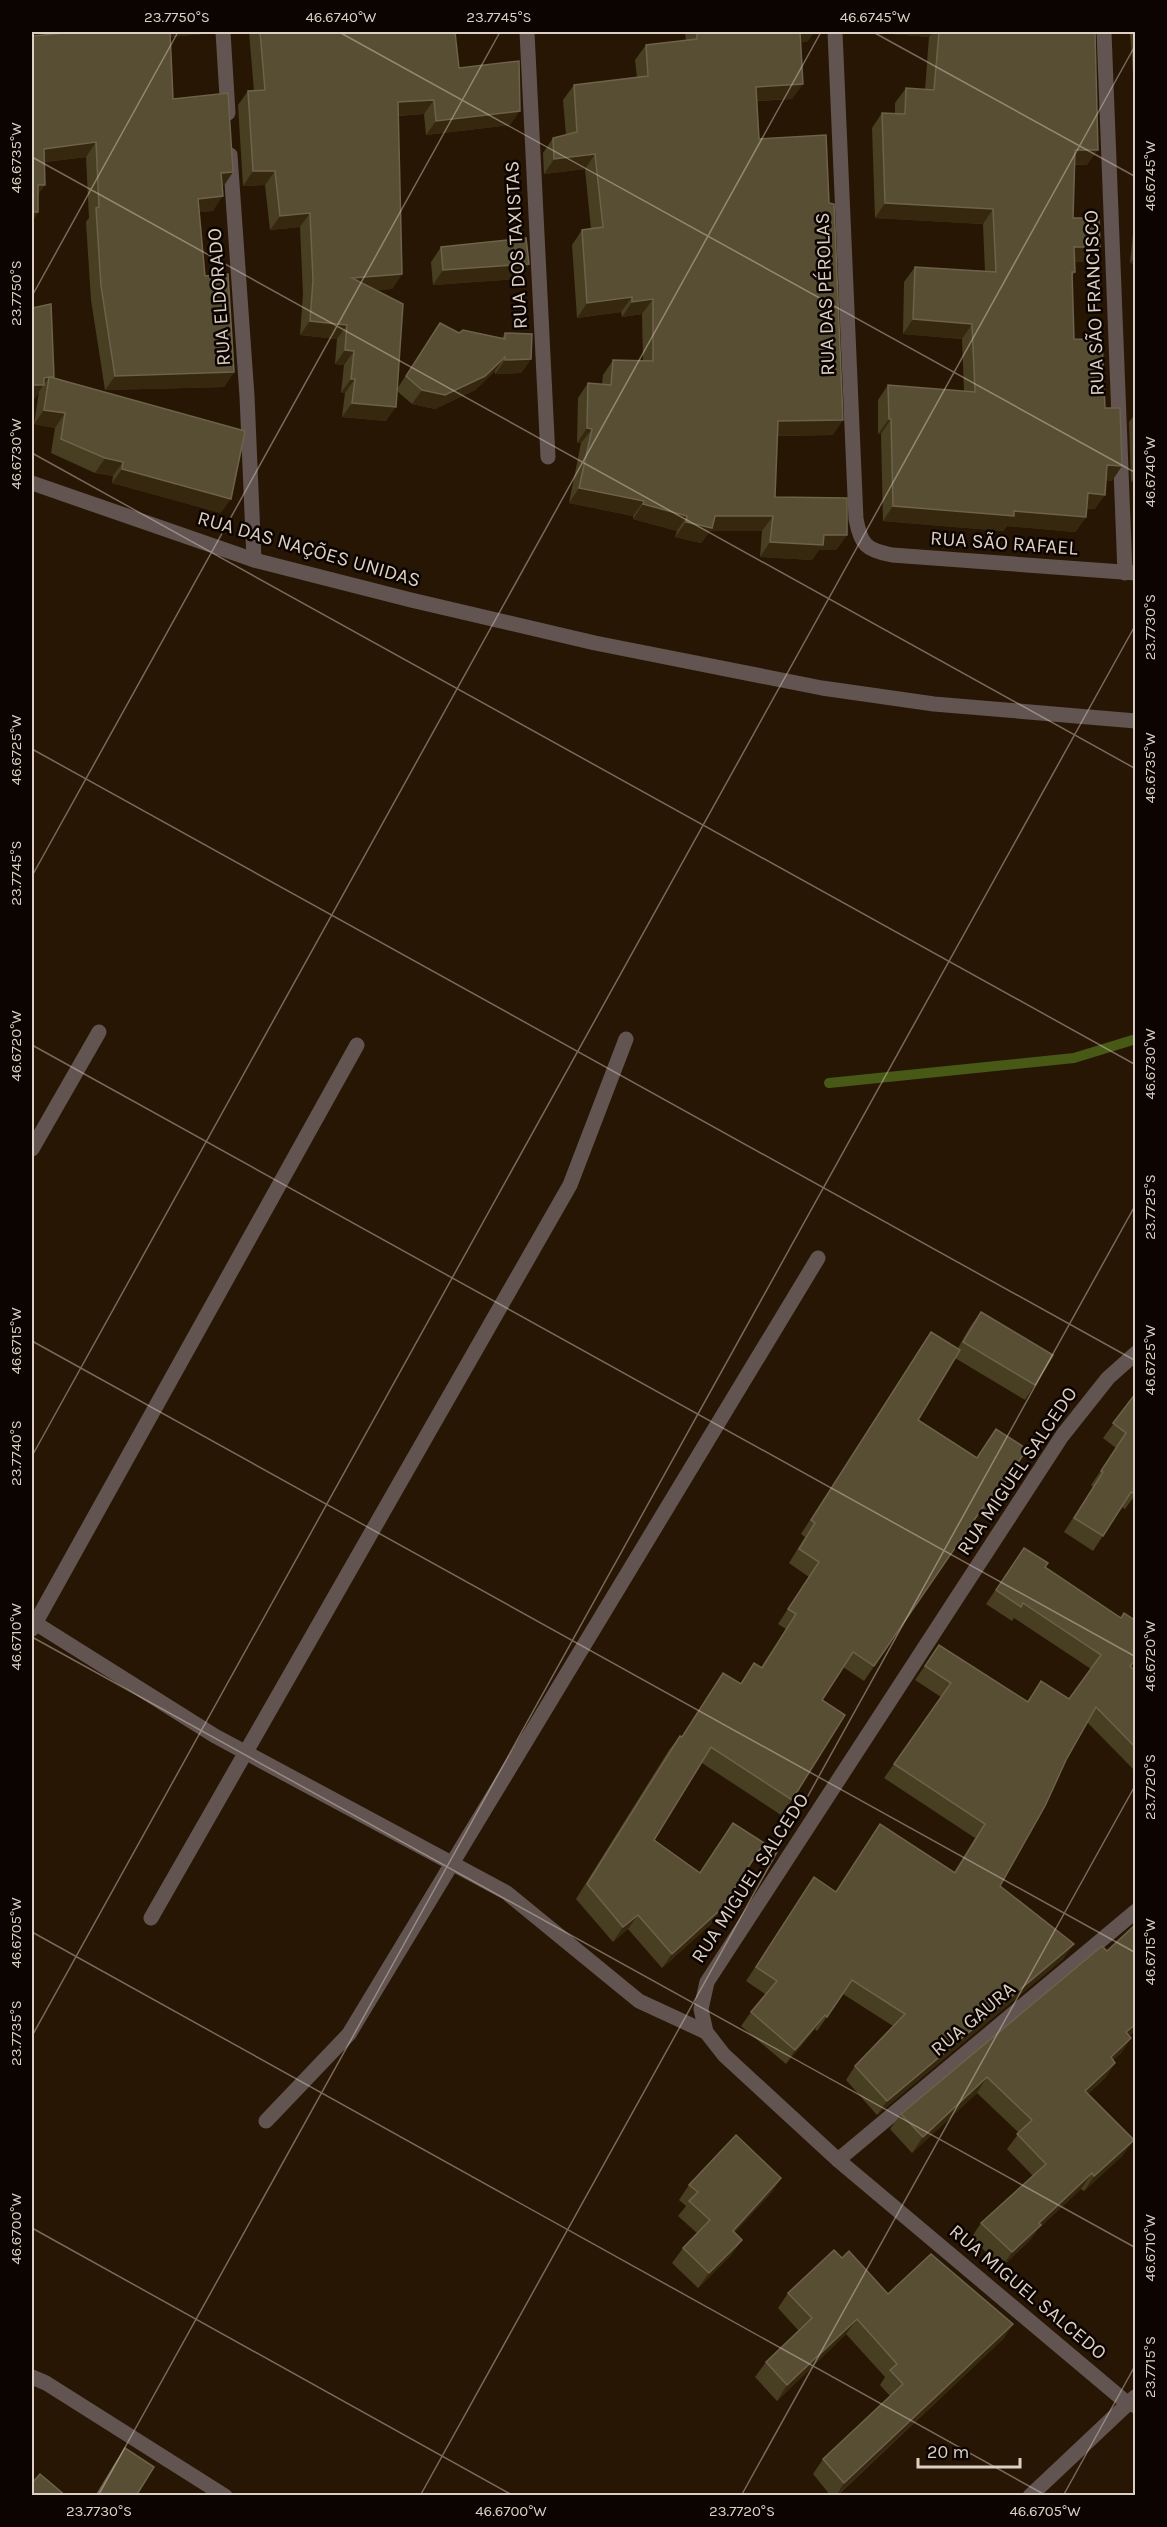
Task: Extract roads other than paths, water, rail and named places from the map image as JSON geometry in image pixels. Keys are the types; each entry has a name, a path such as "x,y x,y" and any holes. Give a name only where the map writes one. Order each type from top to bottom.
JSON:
{"street":[{"name":"RUA ELDORADO","path":"223,32 247,396 254,560"},
{"name":"RUA DOS TAXISTAS","path":"527,32 548,457"},
{"name":"RUA DAS PÉROLAS","path":"835,32 856,519 863,544 870,549"},
{"name":"RUA SÃO FRANCISCO","path":"1104,32 1130,573"},
{"name":"RUA DAS NAÇÕES UNIDAS","path":"32,483 254,560 544,631 703,666 822,688 934,704 1136,720"},
{"name":"RUA SÃO RAFAEL","path":"870,549 892,555 1130,573"},
{"path":"32,1149 99,1032"},
{"path":"151,1918 570,1185 626,1039"},
{"path":"357,1045 33,1624 246,1753 507,1893 639,2001 706,2032"},
{"path":"266,2121 349,2034 818,1258"},
{"name":"RUA MIGUEL SALCEDO","path":"1133,2402 838,2160 724,2055 706,2032 701,2009 707,1982 1062,1436 1107,1378 1136,1353"},
{"name":"RUA GAURA","path":"838,2160 1136,1911"},
{"path":"32,2377 46,2383 225,2496"},
{"path":"1030,2496 1133,2402"}],"waterway":[{"path":"829,1083 1074,1058 1136,1039"}]}
